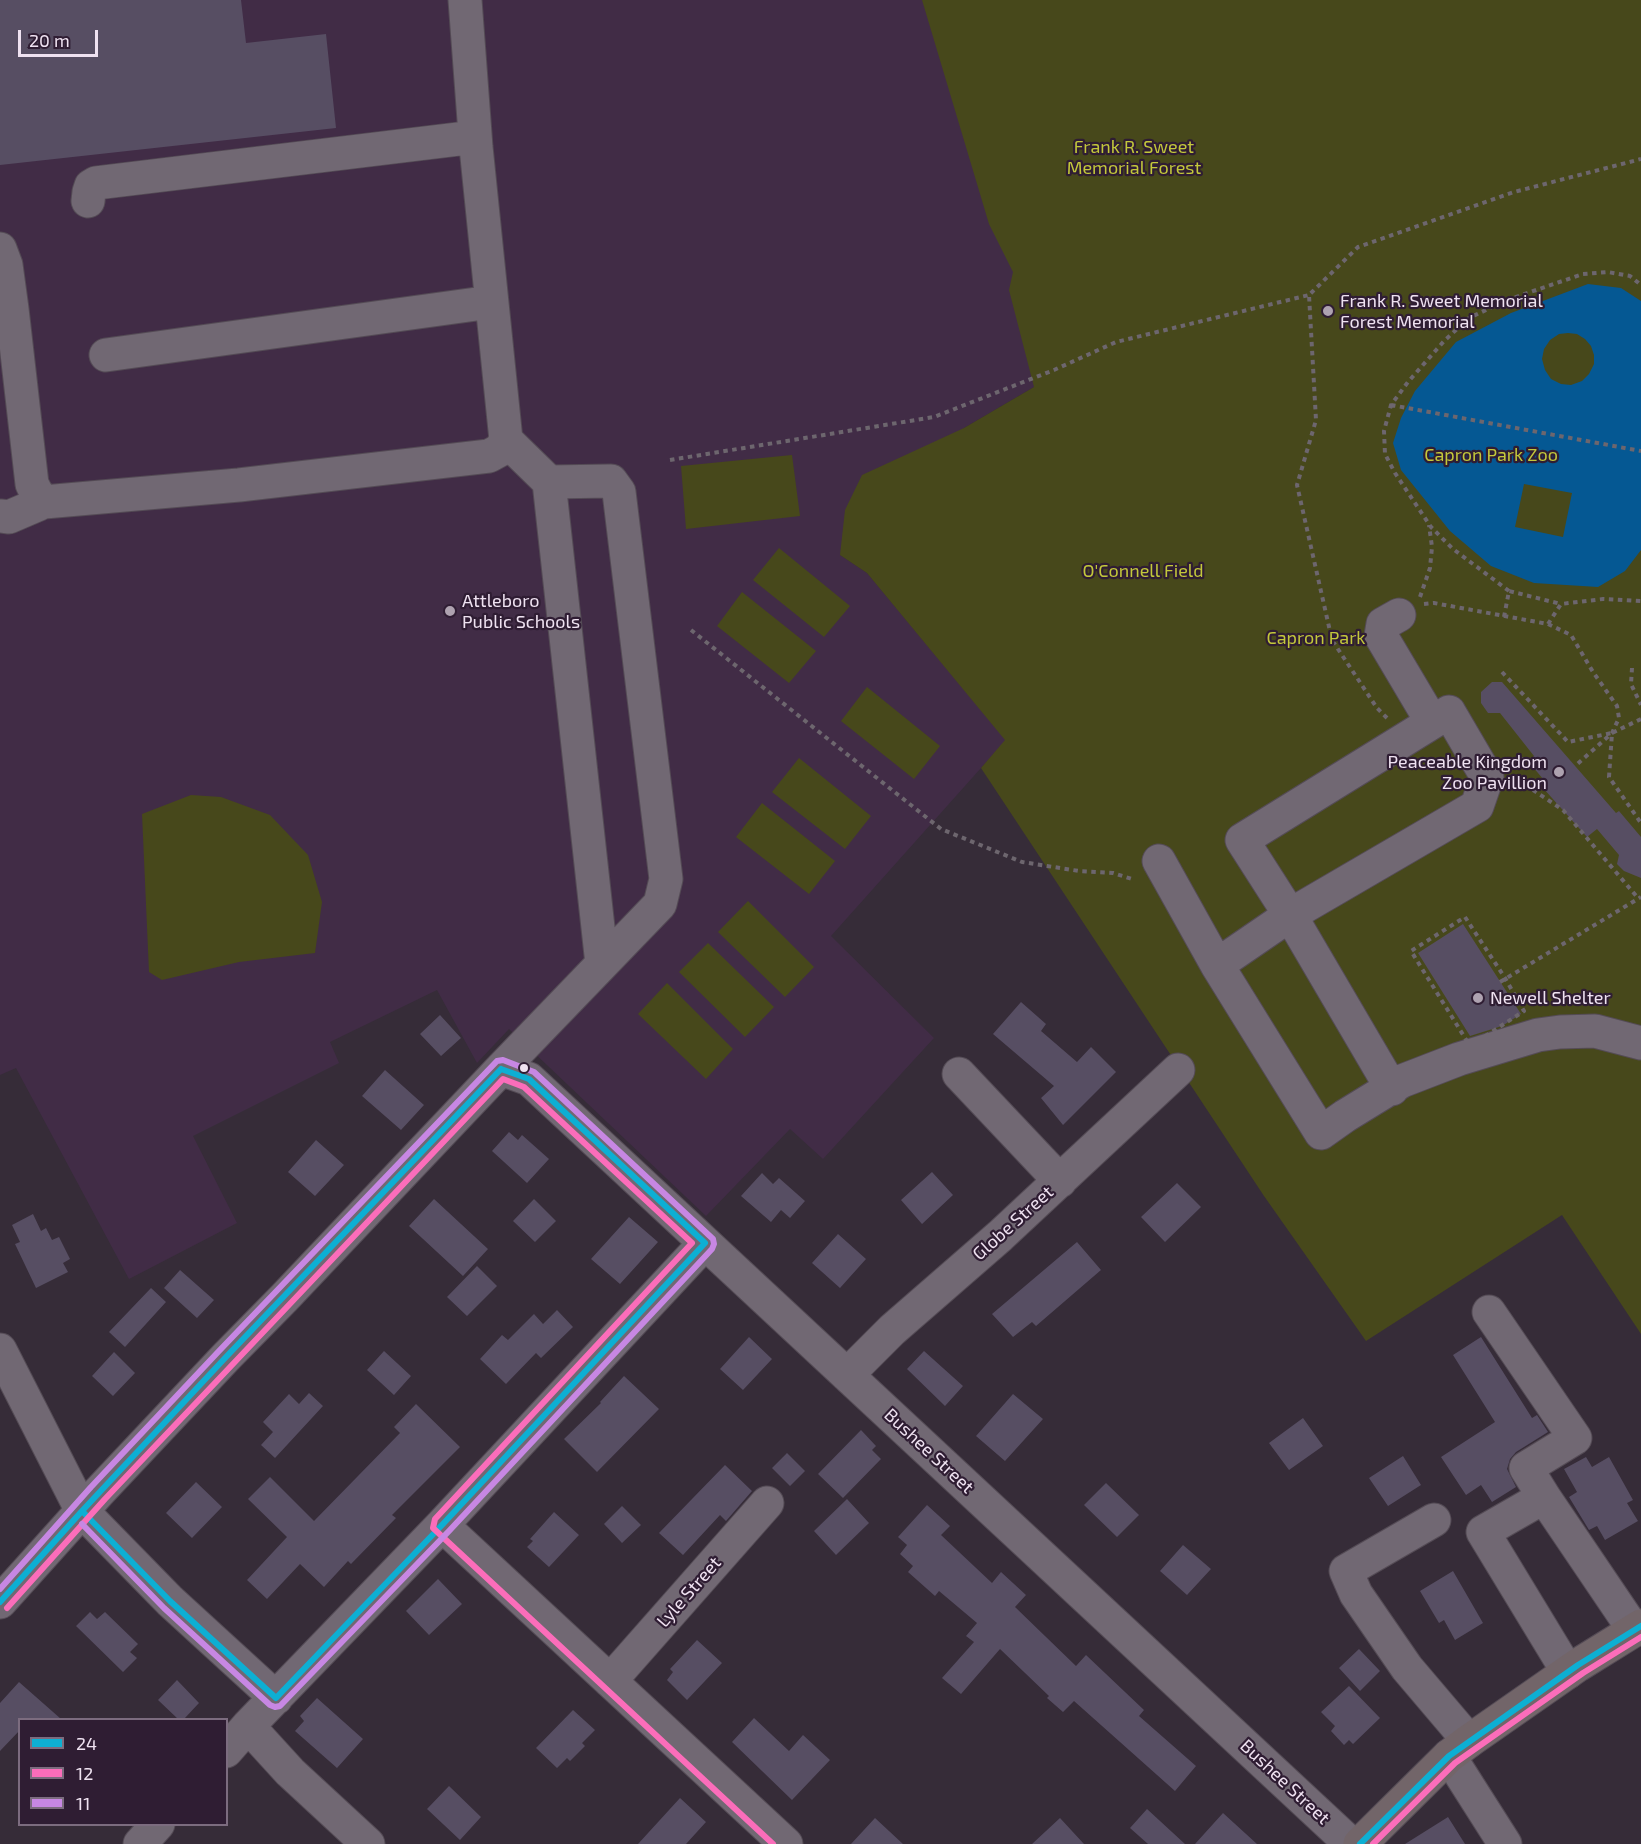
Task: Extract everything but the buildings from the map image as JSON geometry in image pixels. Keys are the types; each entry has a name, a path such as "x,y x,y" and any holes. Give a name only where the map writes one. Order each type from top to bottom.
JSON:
{"highway":[{"path":"1363,1842 1459,1748 1568,1672 1638,1628"}],"street":[{"path":"0,516 9,517 44,502 239,485 489,456 500,450 506,440 475,137 465,0"},
{"path":"88,201 91,186 96,183 475,137"},
{"path":"0,249 6,265 12,309 32,484 44,502"},
{"path":"106,355 491,302"},
{"path":"506,440 549,482 602,964"},
{"path":"0,1602 226,1357 660,904 666,879 620,492 611,481 549,482"},
{"path":"1399,615 1383,624 1381,636 1420,730"},
{"path":"1217,965 1290,915 1477,806 1487,777 1449,712 1242,840 1290,915 1392,1089"},
{"path":"1159,861 1217,965 1321,1132 1402,1081 1459,1059 1538,1035 1595,1030 1641,1043"},
{"name":"Bushee Street","path":"501,1069 529,1079 847,1375 1363,1842"},
{"name":"Globe Street","path":"847,1375 892,1330 1000,1236 1178,1070"},
{"path":"959,1074 1059,1181"},
{"path":"228,1749 442,1525 705,1243"},
{"path":"1489,1312 1575,1438 1526,1468 1544,1497 1638,1628"},
{"path":"0,1350 82,1511 170,1601 276,1698"},
{"path":"1544,1497 1483,1532 1568,1672"},
{"name":"Lyle Street","path":"610,1681 767,1503"},
{"path":"1434,1520 1346,1571 1356,1594 1459,1748 1505,1844"},
{"path":"442,1525 786,1844"},
{"path":"248,1726 290,1772 368,1844"},
{"path":"140,1844 156,1826"}],"path":[{"path":"669,460 934,417 1054,370 1116,342 1309,295 1358,247 1514,192 1641,159"},
{"path":"1641,285 1630,276 1608,272 1583,274 1498,304 1469,318 1444,341 1408,382 1391,405 1384,431 1385,454 1429,524 1454,549 1509,591 1561,604 1604,599 1641,601"},
{"path":"1309,295 1316,420 1297,484 1332,640 1377,708 1420,730"},
{"path":"1391,405 1641,451"},
{"path":"1429,524 1432,547 1430,568 1418,604 1434,603 1548,624 1571,635 1617,706 1618,718 1612,733 1609,777 1641,823"},
{"path":"1504,617 1509,591"},
{"path":"1548,624 1561,604"},
{"path":"691,630 940,829 1022,862 1079,871 1113,873 1176,892"},
{"path":"1632,668 1631,684 1641,705"},
{"path":"1502,672 1568,742 1612,733 1641,719"},
{"path":"1575,766 1612,733"},
{"path":"1501,765 1524,759"},
{"path":"1500,981 1640,897 1563,810 1530,788 1514,783"},
{"path":"1465,917 1505,978 1524,1011 1470,1046 1411,951 1465,917"}],"shaded area":[{"name":"Attleboro Public Schools","path":"0,0 1641,0 1034,387 964,428 840,555 867,573 1006,740 831,936 934,1038 823,1159 790,1129 706,1216 509,1029 477,1063 437,990 330,1042 339,1063 193,1136 237,1223 129,1279 16,1068 0,1075"}],"green space":[{"name":"Capron Park","path":"922,0 1641,0 1641,1334 1562,1215 1366,1341 1264,1196 981,768 1005,740 867,573 840,555 845,510 862,475 964,428 1034,387 1009,290 1013,272 989,224"},
{"path":"792,455 800,516 686,529 681,466"},
{"path":"779,548 850,606 824,637 753,580"},
{"path":"742,592 816,651 789,683 717,626"},
{"path":"867,687 940,746 914,779 841,721"},
{"path":"799,758 871,816 845,849 772,792"},
{"path":"191,795 221,797 270,815 308,855 322,902 315,953 239,962 162,980 149,972 142,814"},
{"path":"762,803 835,861 809,894 736,837"},
{"path":"748,901 814,967 785,997 718,932"},
{"path":"708,943 774,1007 745,1037 679,972"},
{"path":"667,983 733,1049 706,1079 638,1014"}],"water":[{"path":"1588,284 1621,288 1641,301 1641,550 1625,571 1598,587 1534,583 1491,566 1450,531 1401,470 1393,443 1401,418 1415,391 1456,342 1511,313","holes":["1559,334 1577,334 1585,339 1594,355 1594,364 1589,374 1582,381 1571,385 1561,384 1551,379 1542,359 1544,349 1550,340","1524,484 1572,493 1563,537 1515,527"]}],"transit line":[{"name":"11","path":"0,1589 91,1487 219,1351 497,1061 503,1060 534,1072 713,1239 712,1249 449,1531 280,1706 270,1705 164,1608 82,1524"},
{"name":"24","path":"501,1069 529,1079 705,1243 442,1525 276,1698 170,1601 82,1511 501,1069"},
{"name":"12","path":"7,1608 105,1499 503,1079 524,1087 692,1243 435,1519 433,1528 773,1844"},
{"name":"24","path":"0,1602 82,1511"},
{"name":"24","path":"1360,1844 1449,1756 1578,1665 1641,1626"},
{"name":"12","path":"1373,1844 1455,1763 1583,1673 1641,1637"}],"place":[{"name":"Frank R. Sweet Memorial Forest Memorial","path":"1328,311"},
{"name":"Attleboro Public Schools","path":"450,611"},
{"name":"Peaceable Kingdom Zoo Pavillion","path":"1559,772"},
{"name":"Newell Shelter","path":"1478,998"}],"park label":[{"name":"Frank R. Sweet Memorial Forest","path":"1134,157"},
{"name":"Capron Park Zoo","path":"1491,455"},
{"name":"O'Connell Field","path":"1143,571"}]}
